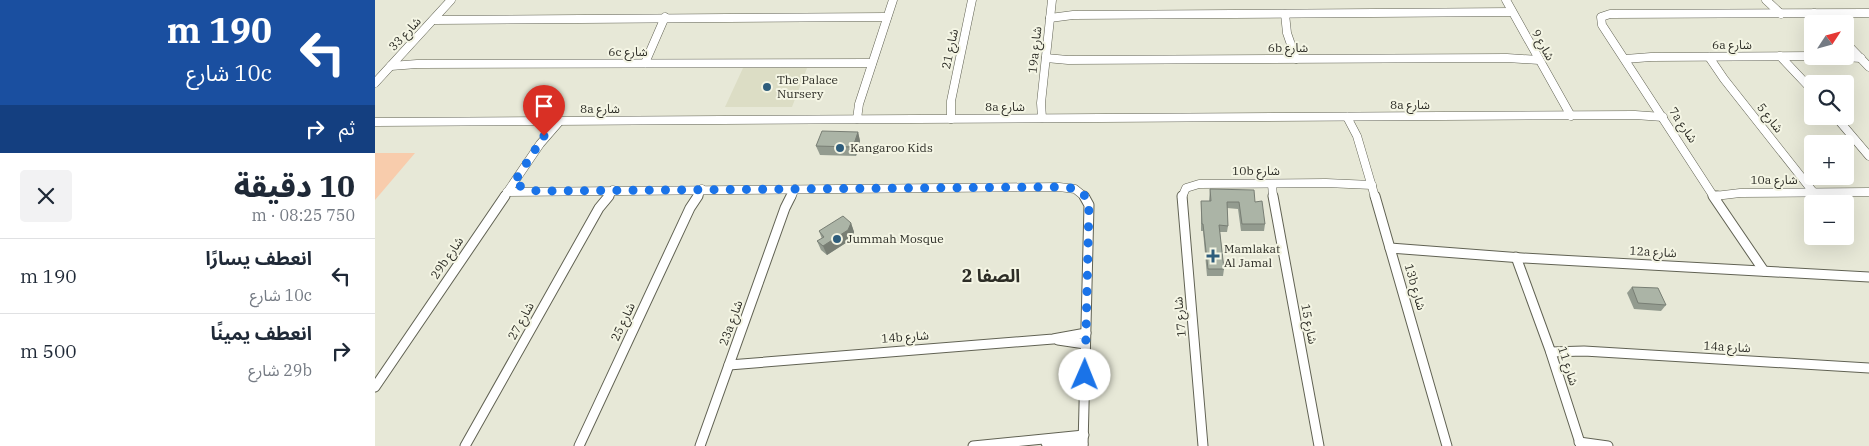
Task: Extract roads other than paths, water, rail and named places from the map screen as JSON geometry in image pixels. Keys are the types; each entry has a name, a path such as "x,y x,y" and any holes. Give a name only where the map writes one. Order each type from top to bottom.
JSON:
{"street":[{"name":"شارع 33","path":"375,83 451,0"},
{"path":"854,119 893,0"},
{"name":"شارع 21","path":"951,119 951,102 972,0"},
{"name":"19a شارع","path":"1042,118 1041,103 1052,0"},
{"name":"شارع 9","path":"1506,0 1567,116"},
{"path":"1768,2 1778,14"},
{"path":"1051,15 1513,13"},
{"path":"1601,17 1611,14 1869,13"},
{"path":"1283,14 1292,59"},
{"path":"436,18 888,16"},
{"path":"641,63 669,17"},
{"name":"7a شارع","path":"1601,17 1602,25 1713,193 1747,247 1759,271"},
{"path":"1854,51 1869,67"},
{"path":"1854,55 1859,56"},
{"name":"شارع 5","path":"1706,56 1796,172 1810,193"},
{"path":"1783,56 1804,81"},
{"name":"6a شارع","path":"1623,57 1804,56"},
{"path":"1854,56 1859,56"},
{"name":"6b شارع","path":"1046,61 1537,58"},
{"name":"6c شارع","path":"393,64 873,62"},
{"name":"شارع 21","path":"941,119 951,102"},
{"name":"19a شارع","path":"1033,118 1041,103"},
{"name":"8a شارع","path":"375,122 1661,114"},
{"name":"13b شارع","path":"1351,117 1447,446"},
{"name":"29b شارع","path":"375,387 556,121"},
{"path":"1843,125 1869,156"},
{"name":"10b شارع","path":"1187,187 1199,184 1371,182"},
{"path":"513,184 537,191"},
{"name":"شارع 15","path":"1268,184 1319,446"},
{"path":"507,192 1053,187 1070,187 1082,192 1089,205 1083,442 1031,442 973,446"},
{"name":"شارع 17","path":"1187,187 1182,195 1203,446"},
{"name":"23a شارع","path":"700,446 791,189"},
{"name":"شارع 27","path":"465,446 609,190"},
{"name":"شارع 25","path":"579,446 698,190"},
{"name":"10a شارع","path":"1713,193 1869,192"},
{"name":"12a شارع","path":"1391,251 1869,277"},
{"name":"شارع 11","path":"1519,257 1529,293 1580,444"},
{"name":"14b شارع","path":"731,361 759,361 1053,339 1086,333"},
{"name":"14b شارع","path":"1053,339 1085,344"},
{"name":"14a شارع","path":"1549,349 1869,368"},
{"path":"1580,444 1608,446"}],"place":[{"name":"The Palace Nursery","path":"767,87"},
{"name":"Kangaroo Kids","path":"840,148"},
{"name":"Jummah Mosque","path":"837,239"},
{"name":"Mamlakat Al Jamal","path":"1213,256"}],"district":[{"name":"الصفا 2","path":"991,276"}]}
